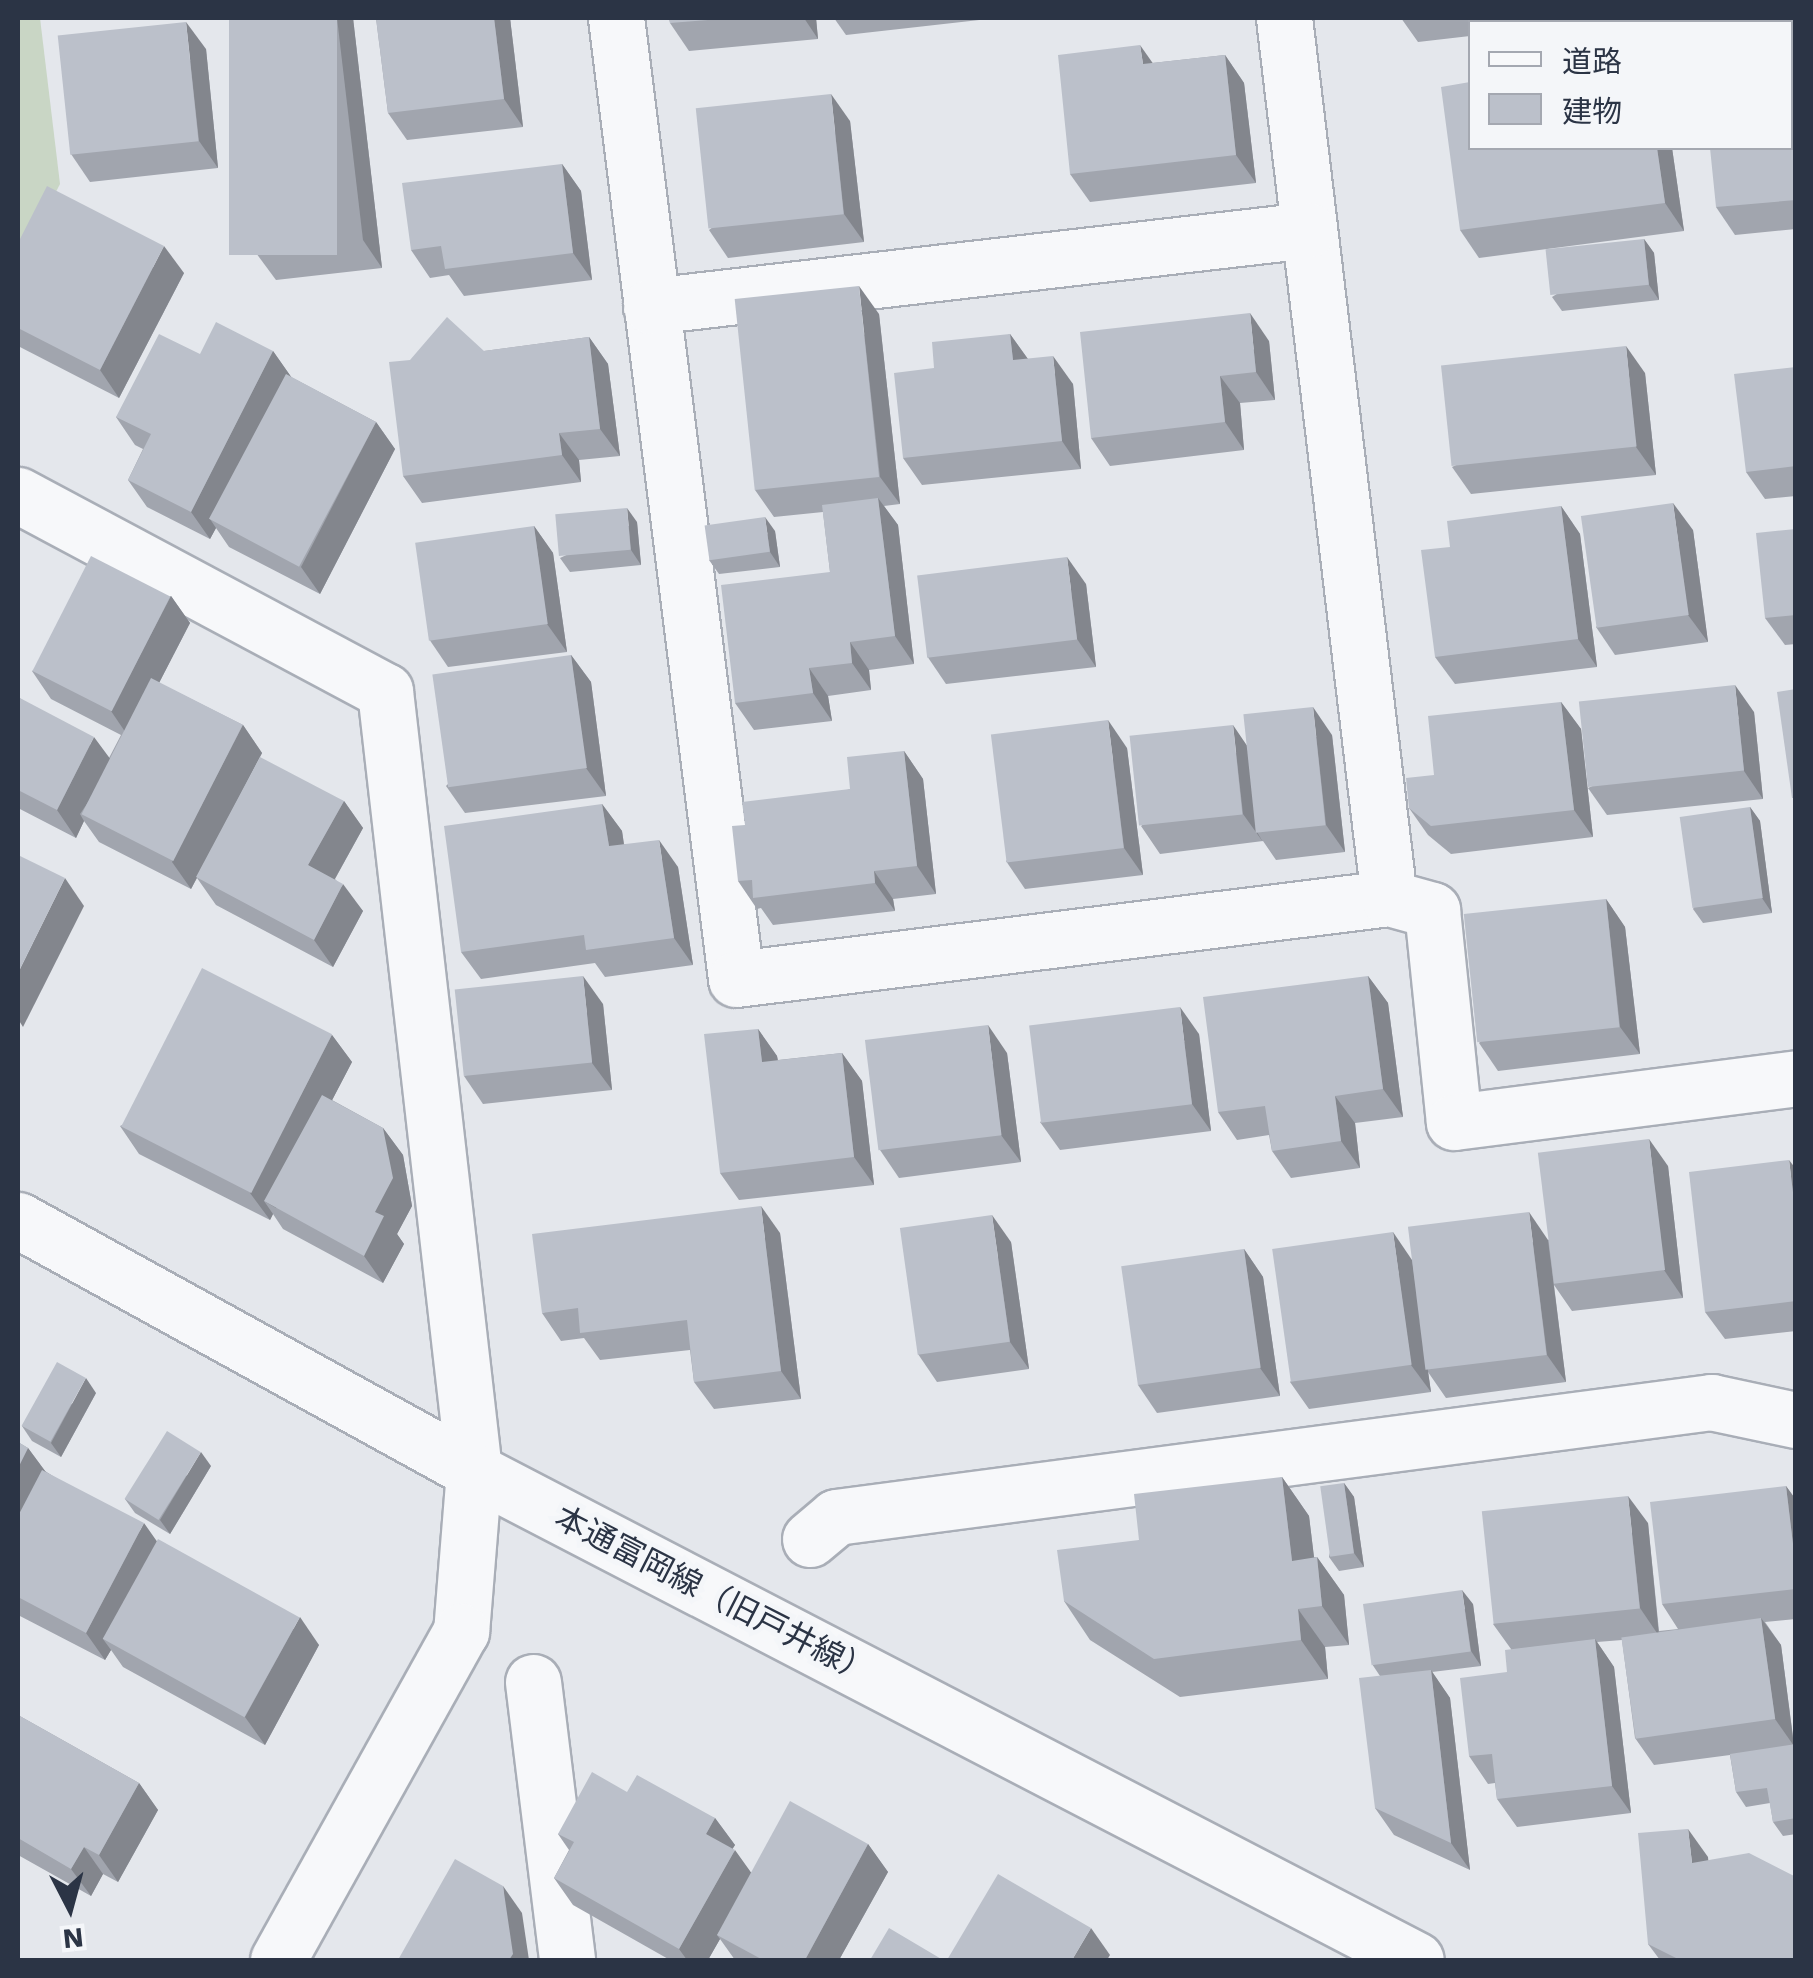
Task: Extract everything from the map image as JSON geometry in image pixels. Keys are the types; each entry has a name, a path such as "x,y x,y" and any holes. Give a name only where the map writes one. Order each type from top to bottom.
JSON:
{"street":[{"path":"616,18 736,979 1389,898 1432,910 1454,1122 1796,1078"},
{"path":"1284,18 1389,898"},
{"path":"650,306 1308,230"},
{"path":"18,495 385,692 474,1470 461,1632 278,1960"},
{"name":"本通富岡線（旧戸井線）","path":"18,1220 474,1470 1416,1960"},
{"path":"810,1539 836,1517 1710,1402 1796,1420"},
{"path":"533,1682 567,1960"}],"green space":[{"path":"18,18 40,18 60,184 18,265"}],"building":[{"path":"229,18 337,18 337,255 229,255"},
{"path":"376,18 494,18 504,99 388,113"},
{"path":"669,18 733,18 670,23"},
{"path":"1796,18 1796,45 1793,46 1793,20 1698,20"},
{"path":"186,22 199,141 70,155 58,35"},
{"path":"1140,45 1143,64 1225,55 1236,155 1070,174 1058,55"},
{"path":"1468,82 1468,150 1657,150 1665,203 1460,230 1441,87"},
{"path":"831,94 844,214 708,229 696,108"},
{"path":"1796,104 1796,200 1716,207 1710,150 1793,150"},
{"path":"562,164 573,253 445,269 441,246 411,250 402,183"},
{"path":"47,186 164,246 100,370 18,328 18,243"},
{"path":"1644,239 1649,285 1550,295 1546,249"},
{"path":"859,286 879,477 755,490 735,299"},
{"path":"1250,313 1256,372 1220,376 1225,422 1091,438 1080,332"},
{"path":"447,317 484,351 589,337 600,429 559,433 562,455 403,476 389,362 410,360"},
{"path":"216,322 273,351 191,512 128,480 151,434 116,417 159,334 200,354"},
{"path":"1010,334 1013,360 1053,356 1062,441 903,458 894,373 934,368 932,342"},
{"path":"1626,346 1637,446 1452,466 1441,365"},
{"path":"1796,367 1796,466 1746,472 1734,374"},
{"path":"286,374 376,422 299,567 209,519"},
{"path":"878,498 895,636 850,642 852,663 809,668 813,693 735,703 721,585 830,572 822,505"},
{"path":"1673,503 1689,615 1597,628 1581,516"},
{"path":"1561,506 1578,639 1435,657 1421,550 1450,547 1447,521"},
{"path":"627,508 631,550 559,556 555,514"},
{"path":"765,517 770,552 709,560 705,525"},
{"path":"534,526 548,624 429,641 415,543"},
{"path":"1796,529 1796,615 1765,618 1756,533"},
{"path":"91,556 170,596 112,711 32,671"},
{"path":"1067,557 1077,639 927,658 917,575"},
{"path":"571,655 587,768 448,787 432,674"},
{"path":"151,678 243,725 173,861 82,814"},
{"path":"1735,685 1744,771 1588,787 1579,701"},
{"path":"1796,689 1796,798 1792,798 1777,692"},
{"path":"18,697 94,737 57,810 18,790"},
{"path":"1561,702 1574,810 1431,826 1409,808 1406,778 1434,775 1428,716"},
{"path":"1313,707 1325,825 1256,833 1243,714"},
{"path":"1108,720 1124,848 1007,862 991,734"},
{"path":"1233,725 1242,815 1139,825 1130,736"},
{"path":"904,751 917,866 874,871 875,883 753,898 752,880 738,881 732,826 745,825 742,802 850,789 847,757"},
{"path":"260,757 344,801 308,865 343,884 314,940 196,877"},
{"path":"602,804 609,846 659,840 674,938 586,950 584,935 461,952 444,826"},
{"path":"1750,807 1763,898 1692,908 1680,817"},
{"path":"18,855 65,878 18,973"},
{"path":"1606,899 1619,1027 1477,1042 1464,914"},
{"path":"202,968 332,1034 251,1193 121,1127"},
{"path":"583,976 592,1063 464,1076 455,989"},
{"path":"1368,976 1383,1089 1335,1096 1341,1141 1272,1151 1265,1106 1218,1112 1203,997"},
{"path":"1180,1007 1192,1104 1041,1123 1029,1026"},
{"path":"988,1025 1002,1135 878,1150 865,1040"},
{"path":"758,1029 762,1062 842,1053 854,1157 720,1173 704,1034"},
{"path":"322,1095 383,1128 393,1178 375,1212 384,1216 364,1256 264,1201"},
{"path":"1649,1139 1665,1270 1554,1284 1538,1153"},
{"path":"1789,1160 1796,1217 1796,1301 1705,1312 1689,1172"},
{"path":"761,1206 781,1371 694,1382 687,1320 580,1333 578,1308 542,1313 532,1234"},
{"path":"1529,1212 1547,1355 1425,1370 1408,1227"},
{"path":"992,1215 1010,1342 918,1355 900,1228"},
{"path":"1393,1232 1412,1365 1291,1382 1272,1249"},
{"path":"1244,1249 1261,1368 1138,1385 1121,1266"},
{"path":"57,1362 86,1378 50,1442 22,1426"},
{"path":"167,1431 201,1452 159,1520 125,1499"},
{"path":"18,1442 28,1448 18,1468"},
{"path":"42,1470 144,1523 86,1633 18,1597 18,1516"},
{"path":"1282,1477 1292,1561 1317,1557 1322,1606 1298,1609 1301,1640 1154,1659 1064,1601 1057,1550 1139,1540 1134,1494"},
{"path":"1344,1483 1354,1553 1330,1557 1320,1486"},
{"path":"1786,1486 1796,1589 1662,1604 1650,1502"},
{"path":"1628,1496 1640,1608 1494,1624 1482,1511"},
{"path":"158,1539 300,1618 244,1717 103,1639"},
{"path":"1462,1590 1471,1651 1372,1665 1363,1604"},
{"path":"1761,1618 1775,1719 1636,1739 1621,1638"},
{"path":"1595,1639 1612,1786 1497,1799 1492,1754 1469,1756 1460,1678 1507,1672 1505,1650"},
{"path":"1431,1670 1451,1843 1375,1808 1359,1678"},
{"path":"18,1715 139,1783 99,1855 84,1847 71,1869 18,1838"},
{"path":"1796,1744 1796,1818 1773,1822 1767,1788 1736,1792 1730,1754"},
{"path":"592,1772 627,1792 637,1775 715,1818 706,1834 735,1850 679,1949 554,1878 574,1842 558,1834"},
{"path":"790,1801 868,1844 805,1960 763,1960 717,1935"},
{"path":"1688,1829 1692,1863 1749,1853 1796,1877 1796,1960 1680,1960 1648,1944 1638,1833"},
{"path":"455,1859 503,1886 513,1954 509,1960 398,1960"},
{"path":"998,1874 1091,1928 1072,1960 947,1960"},
{"path":"889,1928 943,1960 870,1960"}]}
